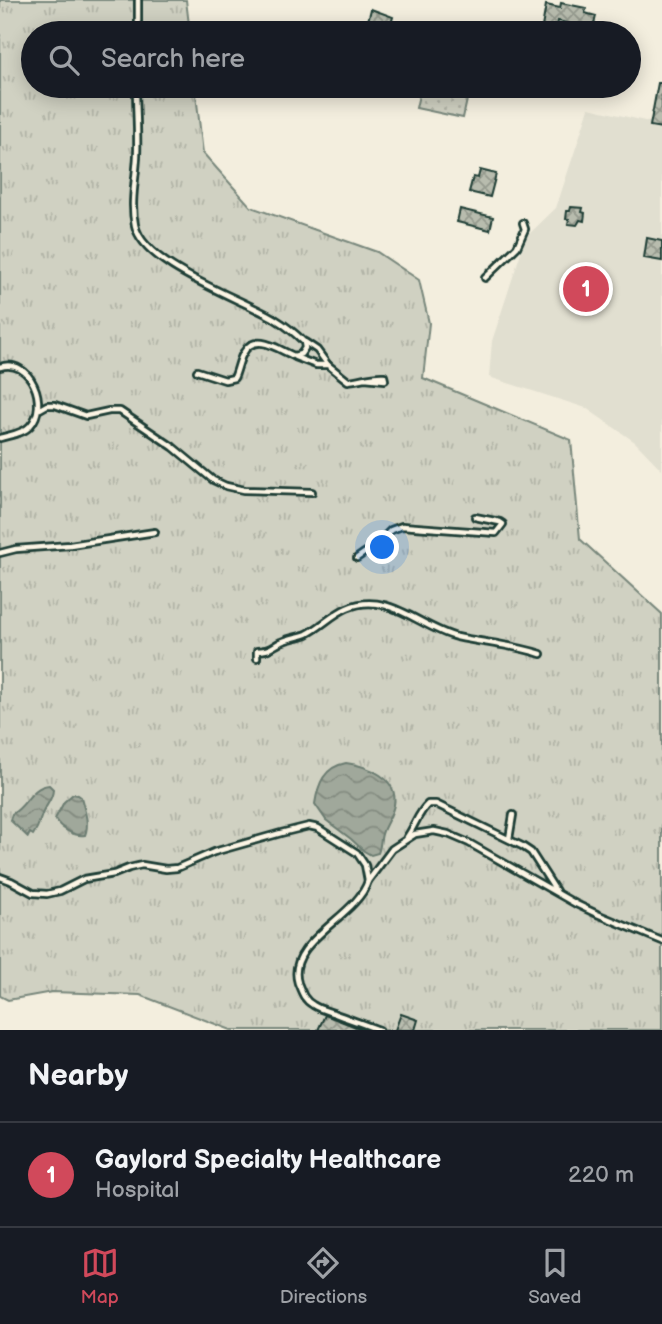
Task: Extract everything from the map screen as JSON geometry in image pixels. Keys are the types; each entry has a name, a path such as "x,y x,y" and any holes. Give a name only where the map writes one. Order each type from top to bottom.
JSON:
{"lane":[{"path":"138,0 138,21"},
{"path":"136,98 134,224 144,243 175,269 275,319 317,350 328,365 348,381 365,378"},
{"path":"485,278 517,247 525,229 523,223"},
{"path":"197,371 225,380 234,378 242,354 257,342 268,343 316,365 328,365"},
{"path":"294,356 301,354 305,348 304,342"},
{"path":"0,366 8,364 21,369 30,378 40,409"},
{"path":"0,438 31,426 40,409 47,405 55,405 86,416 120,411 173,447 213,480 226,486 244,490 312,492"},
{"path":"356,558 377,544 391,530 402,526 496,533 503,524 475,517"},
{"path":"0,552 155,532"},
{"path":"257,658 257,651 268,651 281,642 307,634 347,608 365,603 381,603 456,636 541,654"},
{"path":"404,841 421,810 428,804 436,804 531,852 558,894"},
{"path":"509,839 513,815"},
{"path":"0,877 33,893 47,894 60,891 84,879 114,874 129,867 177,867 214,852 309,826 318,828 357,853 365,865 368,881"},
{"path":"379,1030 314,1006 303,998 296,977 300,958 315,938 352,906 392,849 415,834 434,831 449,834 597,914 662,941"}],"shaded area":[{"path":"589,108 662,125 662,470 635,442 586,408 489,377 492,341 526,237 556,208"}],"green space":[{"path":"0,0 186,0 189,21 21,21 21,98 196,98 203,153 251,207 377,252 419,280 429,323 423,378 571,440 580,539 662,614 662,1030 231,1030 140,995 52,992 8,1000 0,996"},
{"path":"418,98 467,98 463,118 416,108"}],"water":[{"path":"346,763 372,770 392,787 394,805 382,834 378,853 371,855 364,851 326,820 315,804 318,790 327,772"},
{"path":"49,785 53,789 51,799 35,832 28,837 10,820 12,814 37,789"},
{"path":"73,794 81,797 87,821 85,835 68,831 55,819 64,802"}],"building":[{"path":"561,3 586,8 585,13 596,16 595,21 543,21 546,5 560,8"},
{"path":"371,9 393,17 392,21 368,21"},
{"path":"658,83 662,83 662,128 650,126"},
{"path":"480,170 496,174 490,197 469,192 473,177 478,178"},
{"path":"571,207 583,208 584,221 580,220 577,225 568,224 567,211 570,211"},
{"path":"460,209 493,217 490,230 457,222"},
{"path":"647,238 662,241 662,261 644,258"},
{"path":"401,1014 418,1020 415,1030 395,1030"},
{"path":"325,1015 351,1025 363,1030 318,1030"}],"place":[{"name":"Gaylord Specialty Healthcare","path":"586,289"}]}
